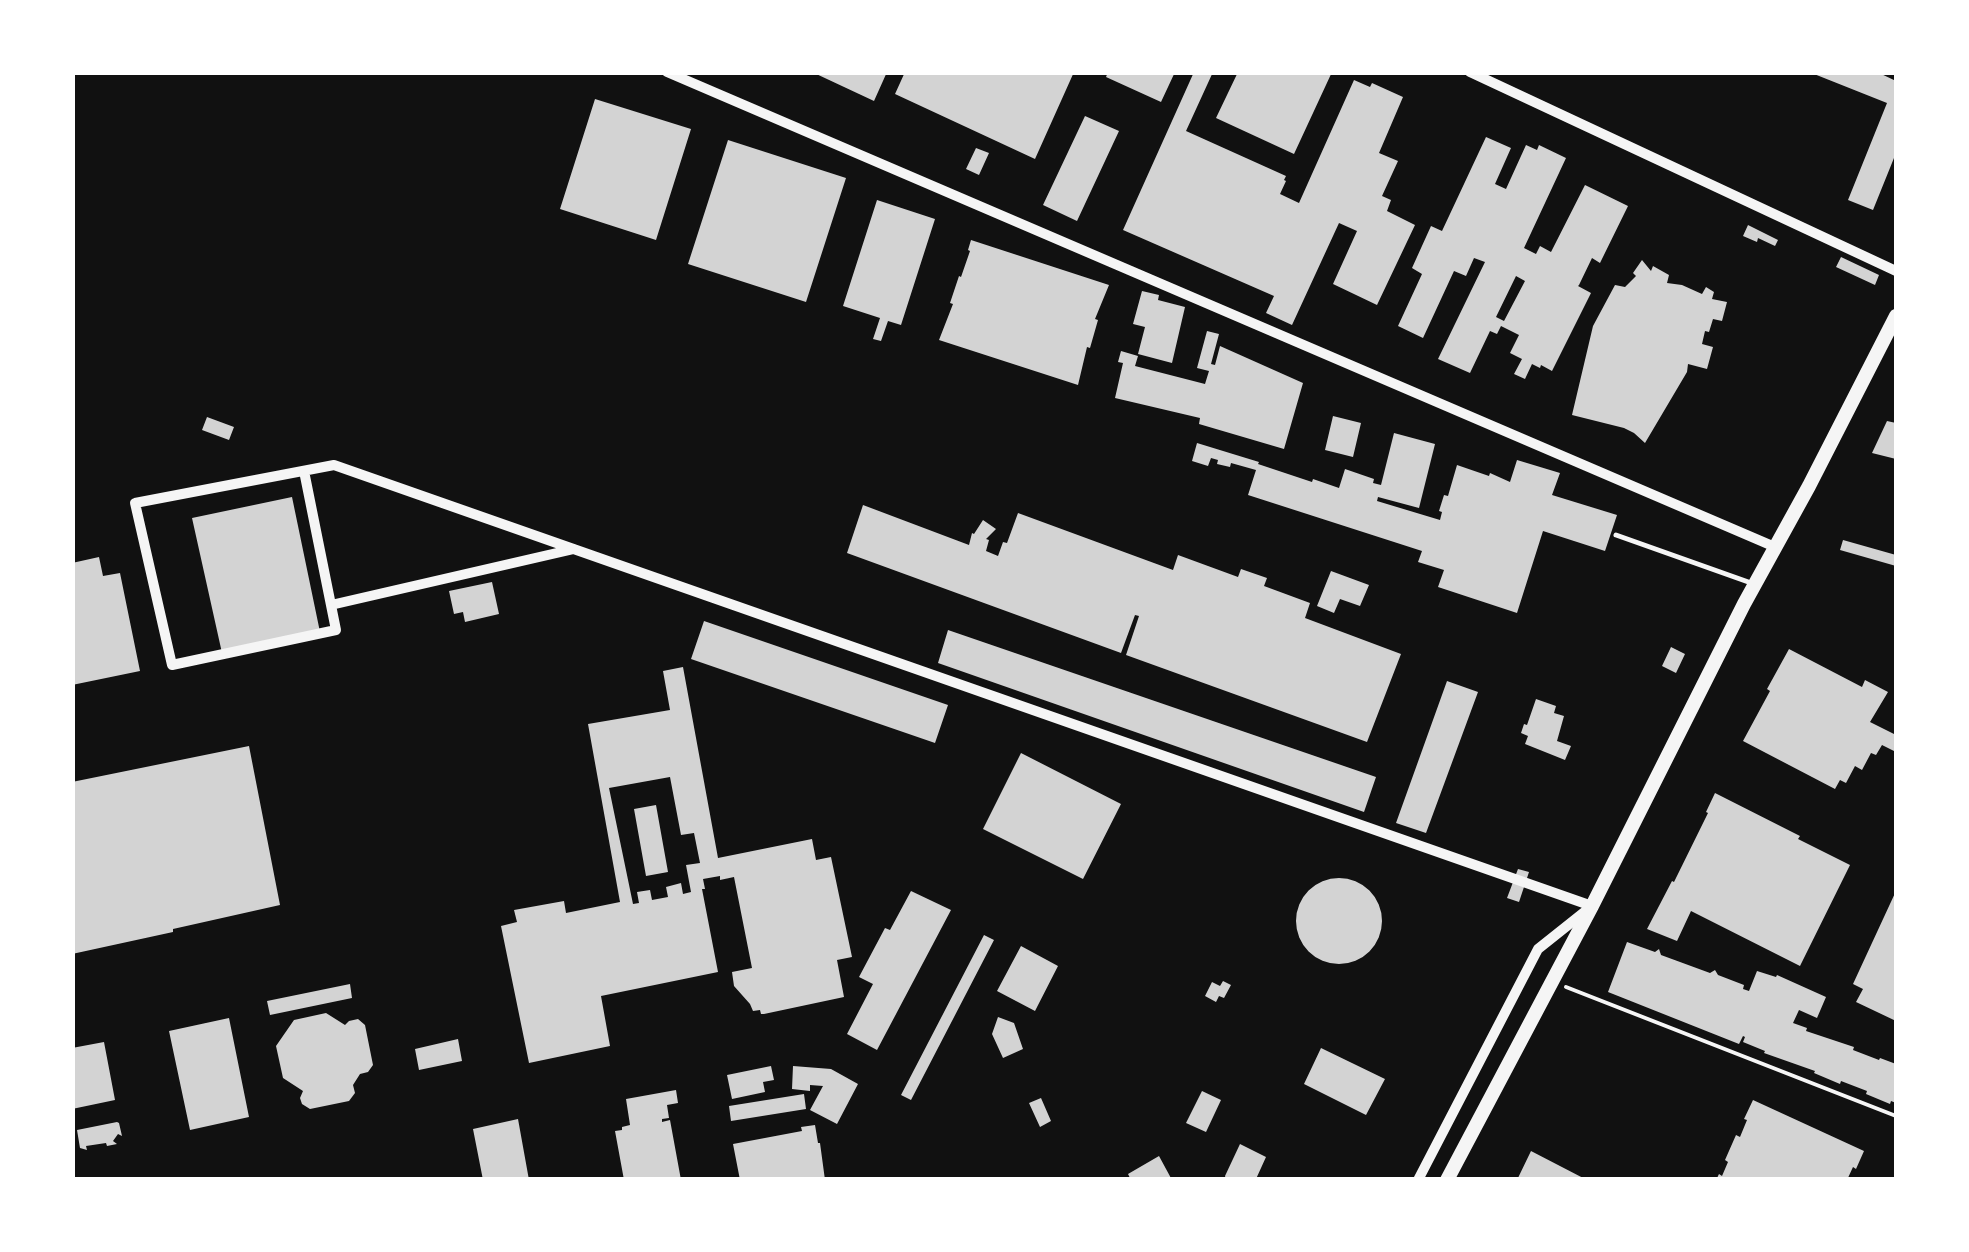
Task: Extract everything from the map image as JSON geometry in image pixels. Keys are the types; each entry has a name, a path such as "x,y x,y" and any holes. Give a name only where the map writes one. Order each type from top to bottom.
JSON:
{"main road":[{"path":"1448,1180 1896,316"}],"street":[{"path":"667,72 1775,546"},
{"path":"1470,72 1896,271"},
{"path":"304,471 336,630 172,665 135,503 334,465 1592,906"},
{"path":"331,605 575,549"},
{"path":"1418,1180 1538,950 1592,906"}],"lane":[{"path":"1616,535 1755,584"}],"path":[{"path":"1552,982 1896,1116"}],"building":[{"path":"812,72 887,72 874,101"},
{"path":"905,72 1074,72 1035,159 895,94"},
{"path":"1108,72 1175,72 1161,102 1106,77"},
{"path":"1194,72 1213,72 1186,131 1286,176 1280,194 1299,203 1354,80 1370,87 1372,83 1403,97 1379,153 1398,161 1382,196 1391,200 1387,211 1415,225 1377,305 1333,284 1357,231 1339,223 1292,325 1266,313 1274,296 1123,230"},
{"path":"1238,72 1332,72 1294,154 1216,118"},
{"path":"1809,72 1877,72 1896,81 1896,153 1873,210 1848,200 1887,103"},
{"path":"595,99 691,129 656,240 560,209"},
{"path":"1085,116 1119,131 1077,221 1043,205"},
{"path":"1486,137 1511,148 1495,184 1506,189 1526,145 1537,150 1539,145 1566,158 1524,248 1536,254 1540,246 1551,252 1585,185 1628,206 1600,263 1592,258 1578,286 1591,293 1552,371 1532,364 1525,379 1514,374 1522,359 1510,353 1519,335 1501,326 1497,334 1490,331 1470,373 1438,359 1485,262 1474,258 1466,276 1454,271 1423,338 1398,326 1422,274 1412,268 1431,226 1442,231","holes":["1516,276 1525,281 1504,321 1496,317"]},
{"path":"728,140 846,178 806,302 688,264"},
{"path":"976,148 989,153 979,175 966,169"},
{"path":"877,200 935,219 901,325 888,321 881,341 873,339 880,318 843,306"},
{"path":"1748,225 1778,240 1775,246 1743,236"},
{"path":"971,240 1109,285 1095,319 1098,320 1078,385 939,340"},
{"path":"1841,257 1879,275 1875,285 1836,267"},
{"path":"1642,260 1651,271 1653,266 1669,275 1667,283 1702,294 1706,287 1714,292 1712,299 1727,302 1722,321 1713,319 1709,332 1705,331 1702,344 1713,347 1707,369 1688,364 1645,443 1624,428 1572,415 1593,326 1615,285 1625,287 1636,276 1633,273"},
{"path":"1142,291 1185,307 1172,363 1138,354 1145,327 1133,324"},
{"path":"1207,331 1219,334 1211,364 1215,365 1220,346 1303,383 1284,449 1199,424 1200,418 1115,398 1123,363 1118,362 1121,351 1138,356 1135,366 1205,384 1209,371 1197,368"},
{"path":"1333,416 1361,423 1353,457 1325,450"},
{"path":"207,417 234,427 229,440 202,430"},
{"path":"1887,421 1896,423 1896,459 1872,453"},
{"path":"1394,433 1435,444 1419,508 1378,497 1377,501 1440,520 1439,511 1457,465 1510,482 1517,460 1560,473 1552,495 1617,515 1605,551 1543,531 1517,613 1438,587 1444,570 1418,562 1422,551 1248,495 1256,470 1231,463 1230,467 1217,464 1218,460 1211,458 1208,466 1192,461 1197,443 1312,482 1313,479 1339,488 1345,469 1381,485"},
{"path":"292,497 320,632 222,653 192,518"},
{"path":"863,505 969,545 972,533 983,520 996,529 986,539 986,551 998,556 1018,513 1173,570 1178,555 1238,577 1241,569 1267,578 1264,586 1310,603 1305,618 1401,654 1367,742 1126,655 1139,616 1135,615 1121,653 847,553"},
{"path":"1843,540 1896,555 1896,566 1840,550"},
{"path":"99,557 103,576 120,573 140,671 72,685 72,563"},
{"path":"1331,571 1369,585 1360,606 1340,599 1334,613 1317,606"},
{"path":"492,582 499,614 465,622 463,612 454,614 449,591"},
{"path":"704,621 948,705 935,743 691,659"},
{"path":"948,630 1376,777 1364,812 938,663"},
{"path":"1671,647 1685,654 1676,673 1662,666"},
{"path":"1789,649 1862,687 1865,680 1888,692 1870,722 1896,735 1896,752 1882,745 1876,755 1871,753 1862,770 1855,766 1846,783 1840,780 1835,789 1743,741"},
{"path":"683,667 718,858 812,839 816,860 831,857 852,957 837,960 844,997 764,1014 753,1011 734,986 732,972 752,968 734,877 703,879 718,972 601,996 610,1046 529,1063 501,926 517,922 514,910 564,901 566,913 620,902 588,724 670,710 663,671","holes":["670,777 681,835 694,833 700,863 686,865 691,892 683,894 681,883 666,887 668,897 652,900 650,890 637,892 639,903 633,904 609,788"]},
{"path":"1447,681 1478,692 1426,833 1396,823"},
{"path":"1536,699 1556,706 1554,713 1564,716 1557,741 1571,746 1565,760 1525,744 1528,736 1521,733"},
{"path":"249,746 280,905 72,954 72,782"},
{"path":"1021,753 1121,804 1083,879 983,829"},
{"path":"1715,793 1850,865 1800,966 1691,911 1677,941 1647,929 1674,882"},
{"path":"656,805 668,872 646,876 634,809"},
{"path":"1518,869 1529,872 1519,902 1507,898"},
{"path":"1339,878 1356,881 1375,897 1382,921 1379,938 1363,957 1339,964 1322,961 1303,945 1296,921 1299,904 1315,885"},
{"path":"911,891 951,910 877,1050 847,1034 873,984 859,977 885,928 890,930"},
{"path":"1896,891 1896,1021 1856,1002 1863,989 1853,984"},
{"path":"984,935 994,940 911,1100 901,1095"},
{"path":"1627,942 1655,952 1659,949 1661,955 1710,973 1715,970 1749,991 1757,971 1777,975 1826,997 1817,1018 1799,1010 1793,1023 1896,1064 1896,1103 1890,1104 1866,1094 1867,1091 1764,1053 1743,1042 1743,1036 1739,1044 1608,992"},
{"path":"1021,946 1058,966 1035,1011 997,991"},
{"path":"1223,981 1231,985 1224,998 1219,996 1216,1002 1205,996 1212,982 1220,986"},
{"path":"350,984 352,998 270,1015 267,1001"},
{"path":"326,1013 345,1025 358,1019 365,1025 373,1065 360,1074 349,1101 310,1109 302,1104 303,1091 283,1078 276,1046 294,1020"},
{"path":"998,1017 1014,1023 1023,1049 1003,1058 992,1034"},
{"path":"229,1018 249,1117 190,1130 169,1031"},
{"path":"458,1039 462,1061 419,1070 415,1049"},
{"path":"104,1042 115,1100 72,1109 72,1048"},
{"path":"1321,1048 1385,1079 1366,1115 1304,1084"},
{"path":"771,1066 774,1080 763,1082 765,1092 732,1099 727,1075"},
{"path":"793,1066 831,1069 858,1084 837,1124 810,1110 823,1086 810,1085 810,1091 792,1089"},
{"path":"676,1090 678,1103 667,1105 669,1118 662,1122 670,1120 681,1180 624,1180 615,1131 630,1125 626,1099"},
{"path":"1202,1091 1221,1100 1206,1132 1186,1123"},
{"path":"804,1094 806,1109 731,1121 729,1106"},
{"path":"1041,1098 1051,1121 1040,1127 1029,1103"},
{"path":"1753,1100 1864,1151 1856,1169 1853,1167 1847,1180 1716,1180 1719,1174 1722,1176 1728,1162 1725,1160 1736,1135 1740,1137"},
{"path":"518,1119 529,1180 483,1180 473,1129"},
{"path":"117,1122 122,1136 118,1134 113,1141 117,1144 80,1148 77,1130"},
{"path":"815,1125 825,1180 740,1180 733,1144"},
{"path":"1240,1144 1266,1157 1256,1179 1226,1180 1225,1176"},
{"path":"1531,1151 1587,1180 1517,1180"},
{"path":"1159,1156 1172,1180 1131,1180 1128,1174"}]}
